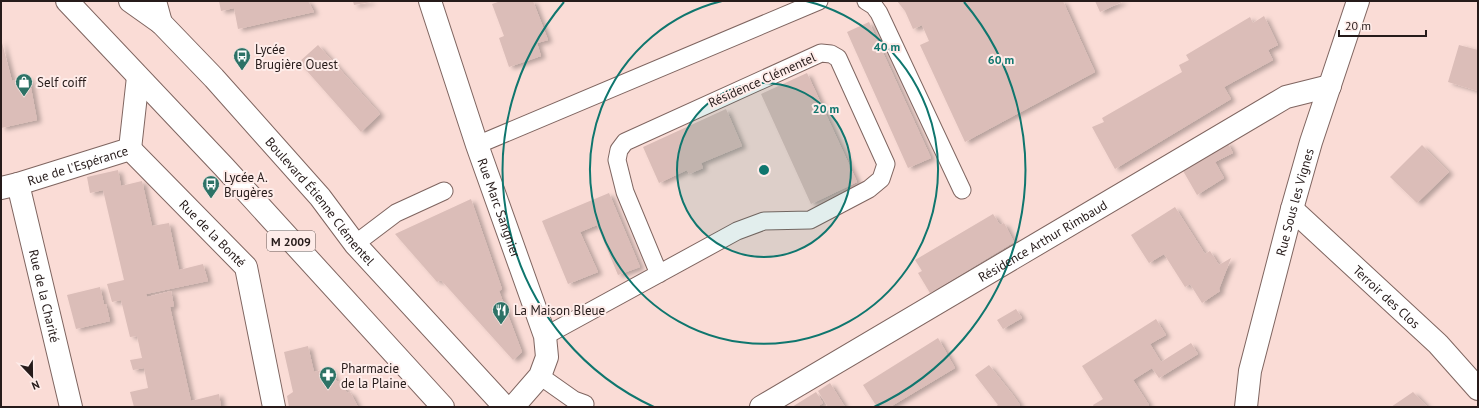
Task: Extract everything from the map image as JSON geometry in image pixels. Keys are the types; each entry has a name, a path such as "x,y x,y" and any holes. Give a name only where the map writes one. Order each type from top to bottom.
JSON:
{"street":[{"name":"M 2009","path":"67,1 224,167 443,407"},
{"name":"Boulevard Étienne Clémentel","path":"130,1 161,23 214,78 320,197 355,244 505,407"},
{"path":"155,1 161,23"},
{"name":"Rue Marc Sangnier","path":"430,1 477,145 545,336 547,357 540,376 513,407"},
{"name":"Rue Sous les Vignes","path":"1246,407 1250,372 1292,209 1311,142 1358,1"},
{"name":"Rue de l'Espérance","path":"10,186 130,149 138,77"},
{"name":"Résidence Arthur Rimbaud","path":"761,407 1286,97 1330,86"},
{"name":"Rue de la Bonté","path":"130,149 246,267 274,407"},
{"name":"Rue de la Charité","path":"10,186 71,407"},
{"name":"Terroir des Clos","path":"1292,209 1438,344 1478,389"}],"lane":[{"path":"477,145 819,1"},
{"path":"866,1 874,6 879,13 962,190"},
{"name":"Résidence Clémentel","path":"545,336 660,274 737,231 764,221 810,220 869,189 881,179 886,164 838,58 831,54 821,53 625,142 619,150 617,160 625,192 660,274"},
{"path":"355,244 396,213 444,191"},
{"path":"540,376 574,400 585,404"}],"building":[{"path":"219,1 308,1 314,12 238,29 234,8 221,11"},
{"path":"353,1 371,1 371,2 354,5"},
{"path":"501,1 533,1 548,40 537,43 541,56 509,67 499,38 504,36 492,4"},
{"path":"897,1 1063,1 1095,72 965,142 920,45 929,41 922,25 913,29 905,11"},
{"path":"1095,1 1124,1 1100,12"},
{"path":"1264,16 1278,45 1268,50 1273,60 1224,87 1231,99 1115,169 1092,127 1104,122 1102,118 1182,72 1179,65 1189,60 1186,55 1250,17 1253,23"},
{"path":"869,22 931,158 908,168 847,32"},
{"path":"1,39 12,81 29,77 37,120 1,128"},
{"path":"318,45 380,114 361,132 299,62"},
{"path":"1459,45 1478,50 1478,91 1448,82"},
{"path":"807,73 857,182 811,204 761,94"},
{"path":"726,109 742,146 701,163 703,168 689,174 687,170 659,183 643,147"},
{"path":"1227,142 1233,153 1215,162 1224,178 1197,195 1182,169"},
{"path":"1422,145 1449,172 1417,203 1390,177"},
{"path":"118,170 121,186 142,181 152,226 169,223 179,270 203,264 208,281 146,294 147,297 171,291 174,306 170,307 191,401 219,394 221,407 134,407 130,392 148,388 144,368 133,370 130,360 142,358 137,336 130,337 121,300 112,302 107,284 124,280 103,190 90,193 87,177"},
{"path":"609,193 640,267 618,275 597,225 580,232 598,272 568,284 542,221"},
{"path":"471,199 502,289 499,291 522,352 513,360 441,280 437,282 395,234"},
{"path":"1175,207 1205,254 1210,251 1219,265 1231,258 1219,289 1220,291 1202,303 1190,284 1185,287 1164,254 1149,263 1131,235"},
{"path":"993,214 1000,225 1004,223 1014,242 930,293 918,273 922,271 915,260"},
{"path":"100,287 110,321 76,329 67,295"},
{"path":"1016,309 1022,318 1003,329 997,320"},
{"path":"1156,319 1166,335 1150,344 1161,362 1191,343 1198,354 1159,378 1152,368 1133,380 1149,405 1146,407 1094,407 1093,405 1103,399 1082,366"},
{"path":"938,338 955,368 890,407 877,407 863,385"},
{"path":"308,346 314,372 330,368 337,382 340,381 347,393 350,392 358,407 289,407 287,396 293,392 284,352"},
{"path":"989,365 1020,405 1017,407 995,407 998,405 975,375"},
{"path":"830,383 845,407 828,407 818,391"},
{"path":"816,392 823,403 817,407 792,407"},
{"path":"1413,392 1428,407 1391,407"}],"place":[{"name":"Lycée Brugière Ouest","path":"242,71"},
{"name":"Self coiff","path":"24,97"},
{"name":"Lycée A. Brugères","path":"211,199"},
{"name":"La Maison Bleue","path":"501,325"},
{"name":"Pharmacie de la Plaine","path":"328,390"}]}
